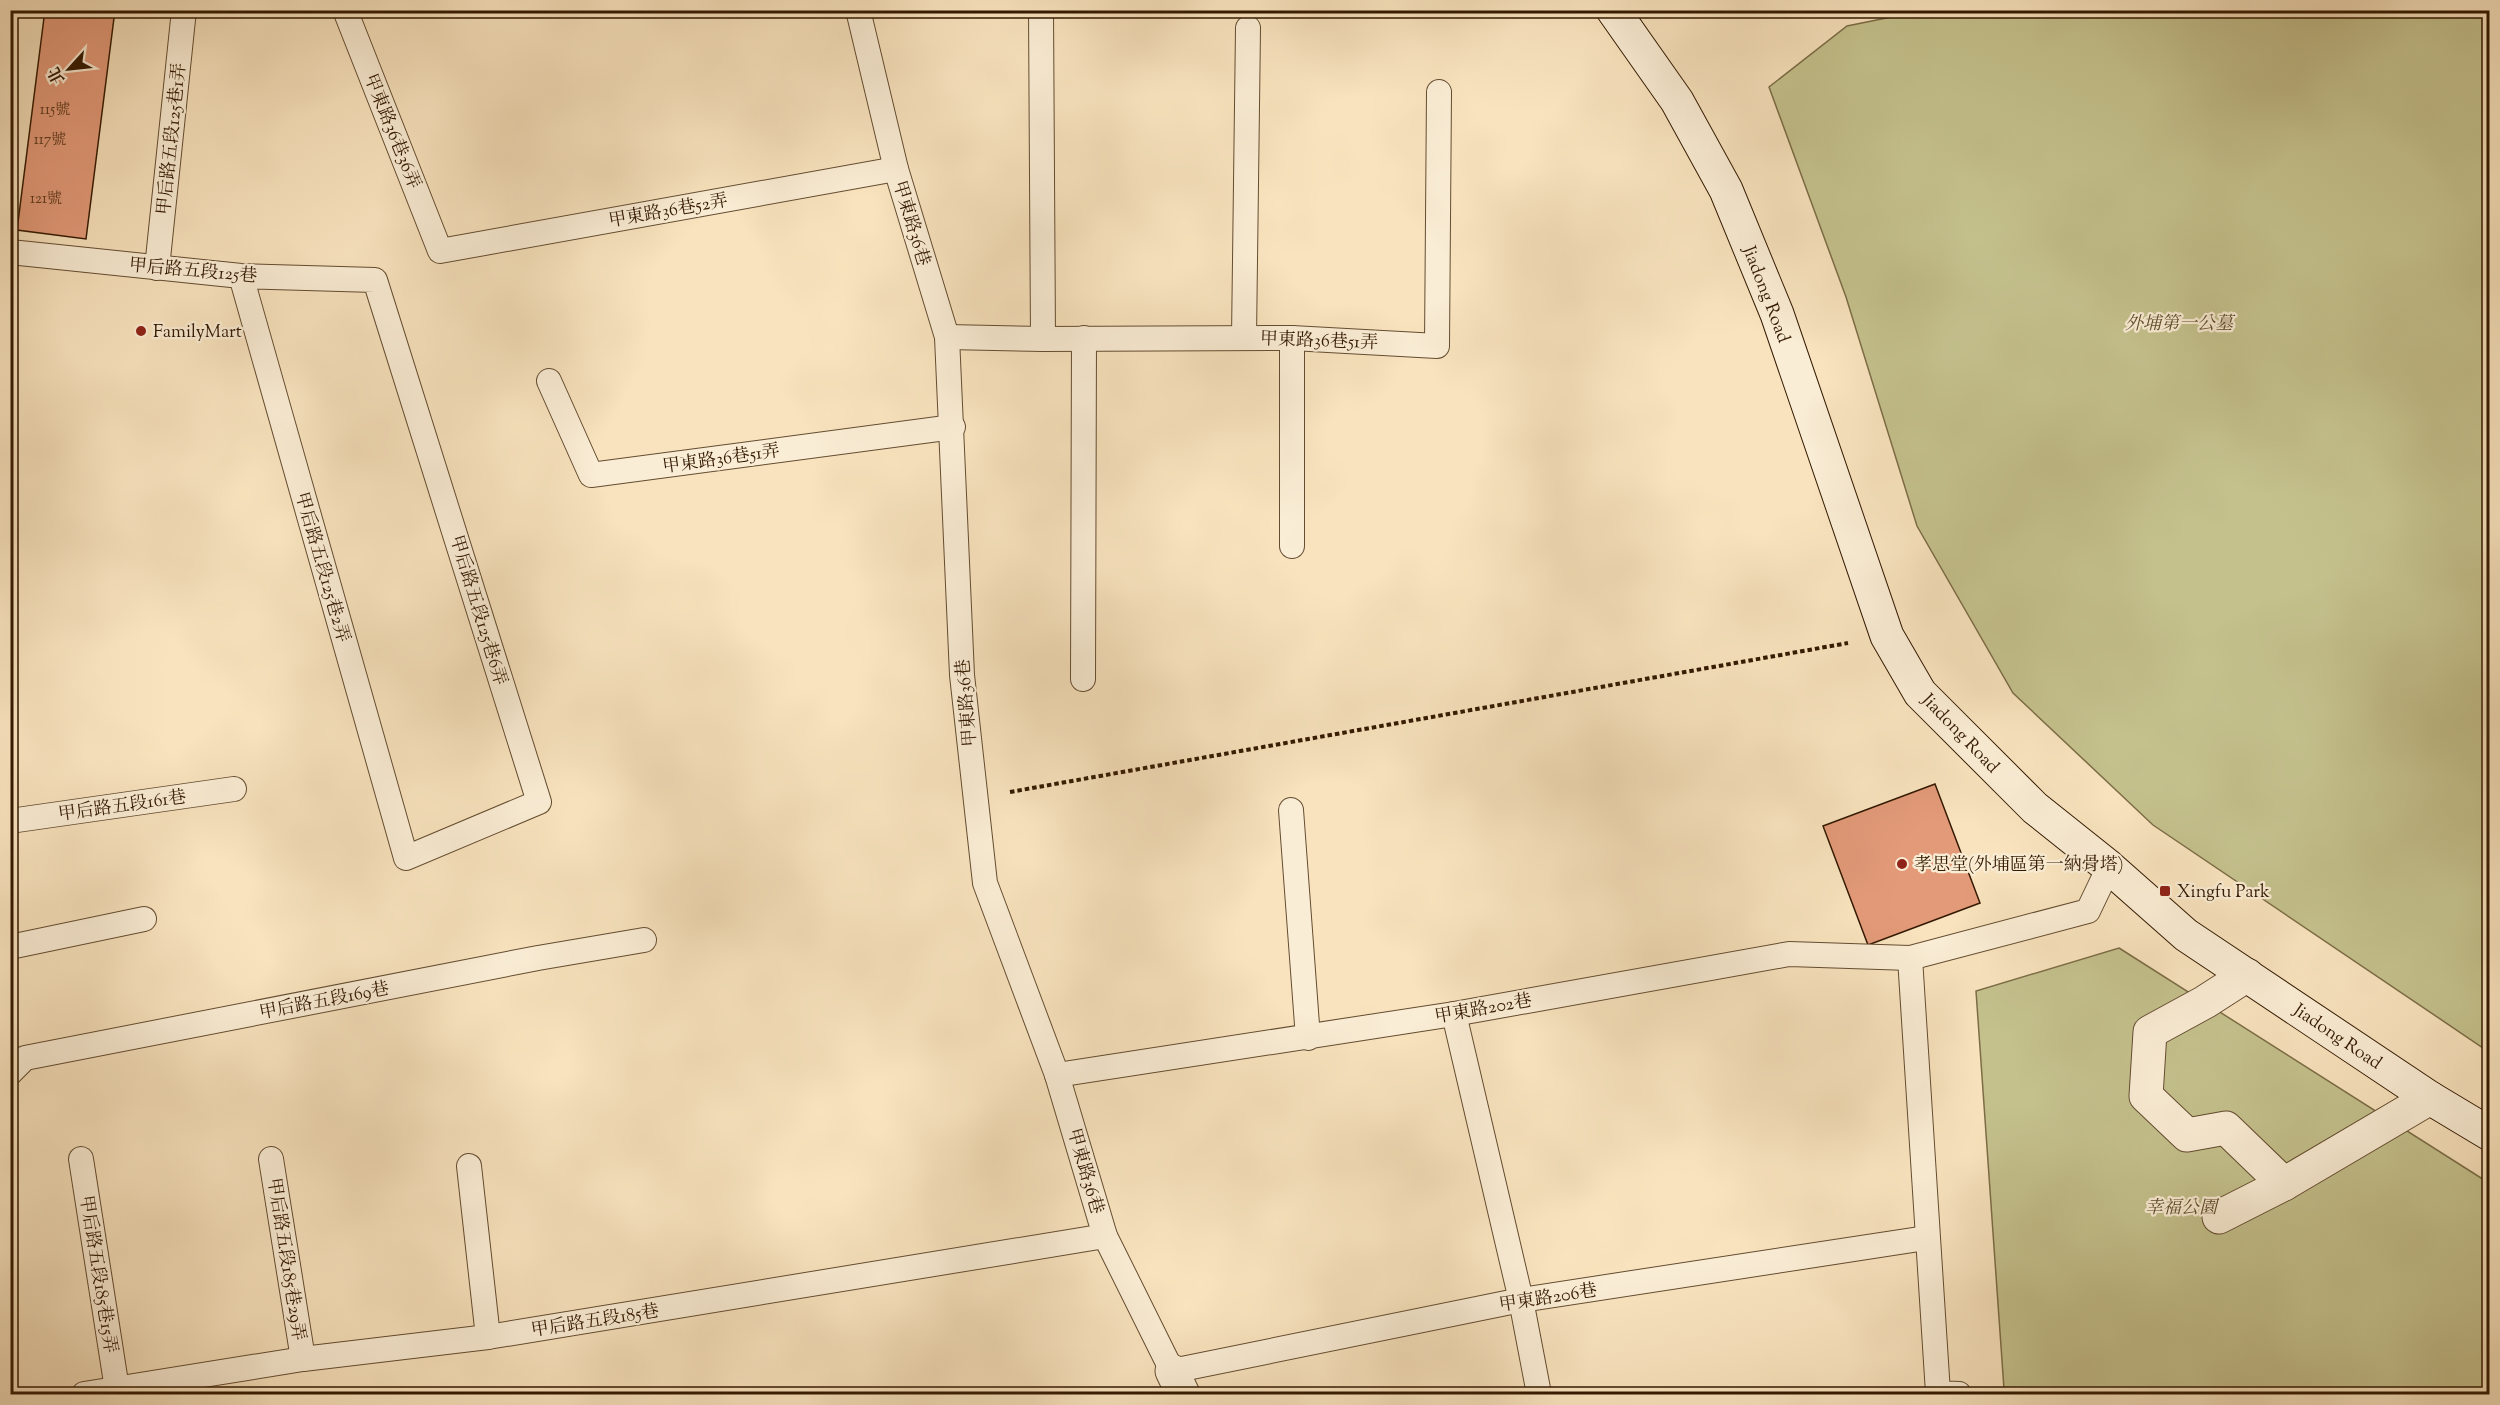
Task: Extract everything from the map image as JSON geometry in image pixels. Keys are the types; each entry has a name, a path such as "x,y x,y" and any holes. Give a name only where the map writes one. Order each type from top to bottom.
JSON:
{"street":[{"name":"Jiadong Road","path":"1613,10 1677,101 1726,190 1777,314 1887,636 1920,693 2035,808 2109,867 2186,935 2430,1098 2490,1134"},
{"path":"2247,975 2205,1002 2150,1032 2146,1096 2187,1135 2226,1128 2284,1184"},
{"path":"2219,1217 2284,1184 2430,1098"}],"lane":[{"name":"甲后路五段125巷1弄","path":"157,268 184,10"},
{"name":"甲東路36巷36弄","path":"345,10 440,251"},
{"name":"甲東路36巷","path":"858,10 896,169 947,337 962,675 985,883 1057,1075 1105,1236 1178,1383"},
{"path":"1041,10 1043,339"},
{"path":"1244,338 1248,28"},
{"name":"甲東路36巷51弄","path":"947,337 1292,338 1437,346 1439,92"},
{"name":"甲東路36巷52弄","path":"440,251 896,169"},
{"name":"甲后路五段125巷","path":"10,252 241,276 375,280"},
{"name":"甲后路五段125巷2弄","path":"241,276 406,858"},
{"name":"甲后路五段125巷6弄","path":"375,280 539,802 406,858"},
{"path":"1083,679 1084,338"},
{"path":"1292,338 1292,546"},
{"name":"甲東路36巷51弄","path":"549,381 591,475 952,427"},
{"name":"甲后路五段161巷","path":"10,821 234,789"},
{"path":"1291,810 1308,1038"},
{"name":"甲東路202巷","path":"1057,1075 1454,1014 1789,954 1910,958 2088,911 2109,867"},
{"path":"10,947 144,919"},
{"name":"甲后路五段169巷","path":"10,1073 25,1058 538,958 644,940"},
{"path":"1910,958 1926,1238 1938,1393 1959,1395"},
{"path":"1454,1014 1521,1300 1539,1395"},
{"name":"甲后路五段185巷15弄","path":"81,1159 117,1389"},
{"name":"甲后路五段185巷29弄","path":"271,1159 303,1359"},
{"path":"469,1166 488,1337"},
{"name":"甲后路五段185巷","path":"84,1395 303,1359 488,1337 1105,1236"},
{"name":"甲東路206巷","path":"1178,1383 1521,1300 1926,1238"}],"path":[{"path":"975,798 1887,636"}],"green space":[{"name":"外埔第一公墓","path":"1926,10 2489,11 2489,1052 2153,825 2013,693 1917,526 1846,297 1769,87 1847,26"},
{"name":"幸福公園","path":"2119,948 2489,1183 2489,1394 2079,1394 2004,1389 1976,991"}],"building":[{"path":"45,10 115,10 86,239 17,230"},
{"name":"孝思堂(外埔區第一納骨塔)","path":"1935,784 1980,903 1868,945 1823,826"}],"place":[{"name":"FamilyMart","path":"141,331"},
{"name":"孝思堂(外埔區第一納骨塔)","path":"1902,864"},
{"name":"Xingfu Park","path":"2165,891"}]}
